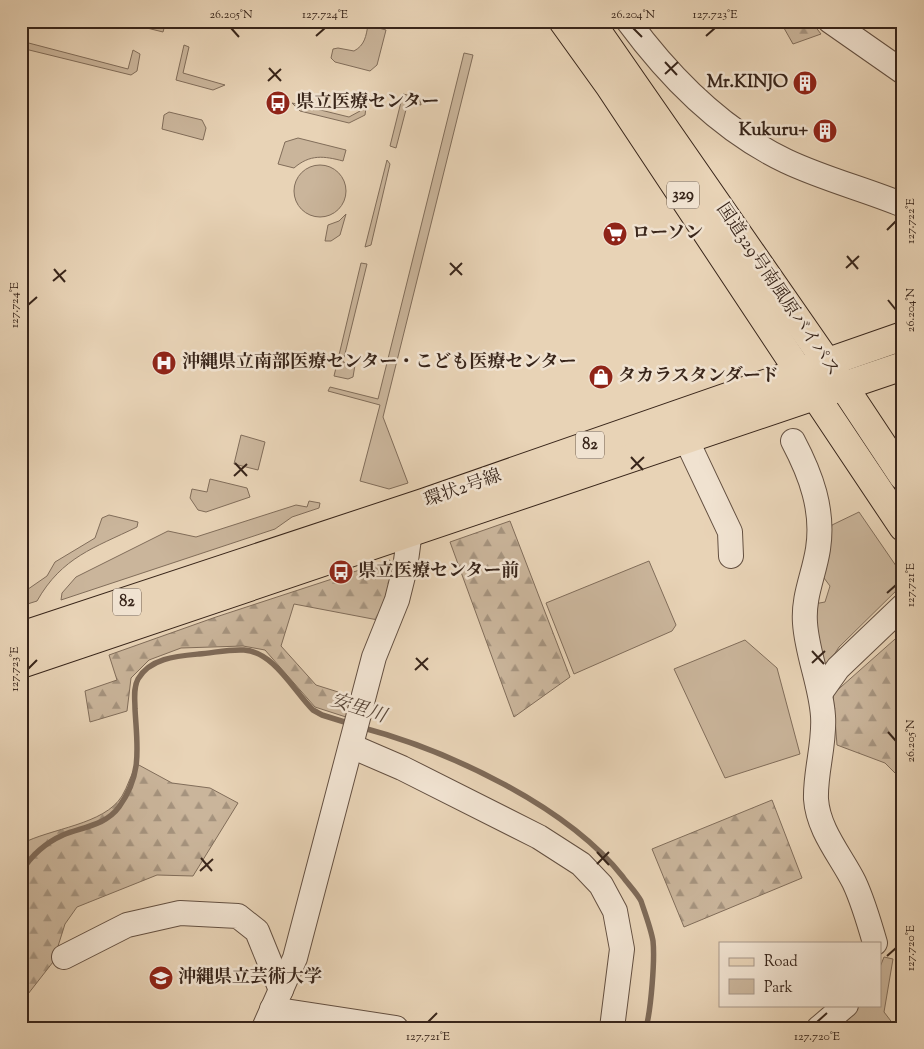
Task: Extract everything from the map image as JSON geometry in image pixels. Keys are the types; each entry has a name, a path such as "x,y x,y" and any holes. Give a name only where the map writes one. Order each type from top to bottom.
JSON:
{"main road":[{"name":"国道329号南風原バイパス","path":"563,21 609,84 903,526"},
{"name":"国道329号南風原バイパス","path":"590,21 828,361 903,476"},
{"name":"環状2号線","path":"21,636 423,503 903,336"},
{"name":"環状2号線","path":"21,664 903,366"}],"street":[{"path":"628,21 680,85 706,108 761,148 826,178 903,205"},
{"path":"830,21 903,72"},
{"path":"686,439 730,532 730,556"},
{"path":"793,440 809,472 821,518 818,550 805,596 805,625 821,692 823,745 816,800 822,823 854,882 875,942"},
{"path":"272,1009 295,958 374,657 397,600 405,568 410,531"},
{"path":"821,692 838,668 903,606"},
{"path":"352,742 538,837 581,864 601,885 615,911 622,949 612,1028"},
{"path":"64,957 127,924 180,913 238,916 257,931 272,1009"},
{"path":"819,1028 845,1006"},
{"path":"272,1009 396,1028"}],"green space":[{"path":"140,21 166,21 163,32 139,26"},
{"path":"780,21 811,21 821,34 793,44"},
{"path":"368,25 386,30 377,65 370,71 335,62 331,58 333,49 354,51 358,49 367,33"},
{"path":"21,41 128,69 133,50 140,54 137,71 131,75 21,48"},
{"path":"184,45 189,47 183,73 225,85 213,90 176,80"},
{"path":"464,53 473,55 383,417 408,483 389,489 360,481 380,405 328,391 330,387 378,399"},
{"path":"403,94 420,98 421,105 408,102 396,148 390,146"},
{"path":"292,103 349,117 360,111 361,106 366,108 365,115 349,123 300,111"},
{"path":"169,112 202,120 206,128 203,140 162,129 164,115"},
{"path":"298,138 346,150 343,161 317,157 306,160 294,168 278,164 285,142"},
{"path":"387,160 390,164 371,245 365,247"},
{"path":"320,165 334,169 342,177 346,191 342,205 334,213 320,217 306,213 298,205 294,191 298,177 306,169"},
{"path":"346,214 340,235 331,241 325,241 328,225 339,221"},
{"path":"361,263 367,264 343,362 355,365 353,377 348,379 334,376"},
{"path":"241,435 265,442 258,470 234,464"},
{"path":"210,479 247,488 250,497 206,512 198,510 190,498 192,489 207,492"},
{"path":"309,501 320,503 319,508 292,517 275,529 61,600 62,593 76,577 168,531 196,537 296,505 307,507"},
{"path":"859,512 903,576 903,584 839,647 825,669 815,630 814,604 825,602 830,586 821,574 832,525"},
{"path":"109,515 138,522 137,527 80,555 57,574 37,601 21,606 21,594 47,576 55,562 95,538 102,518"},
{"path":"510,521 570,677 514,717 450,542"},
{"path":"390,560 390,581 378,620 294,604 281,646 316,685 354,697 349,718 315,707 265,650 243,646 181,648 149,660 131,678 127,711 90,722 85,691 117,680 109,655 216,617"},
{"path":"649,561 676,625 672,631 574,674 546,603"},
{"path":"903,632 903,781 885,763 837,745 833,694"},
{"path":"745,640 777,668 800,754 725,778 674,669"},
{"path":"137,764 172,783 210,788 238,803 193,876 157,875 77,907 65,924 53,962 21,1003 21,844 90,820 114,806 122,796"},
{"path":"772,800 802,878 684,927 652,849"},
{"path":"884,957 893,959 884,1012 894,1025 891,1028 830,1028 856,1006 882,1006 882,962"}],"waterway":[{"name":"安里川","path":"21,872 34,855 44,846 63,835 94,825 108,818 127,795 132,783 137,760 135,686 143,672 157,662 173,657 227,651 244,650 255,652 265,657 274,665 313,710 322,715 351,724"},
{"name":"安里川","path":"360,727 430,750 503,784 538,804 570,826 599,851 623,877 641,901 651,931 653,941 653,972 646,1028"}],"place":[{"name":"Mr.KINJO","path":"805,83"},
{"name":"県立医療センター","path":"278,103"},
{"name":"Kukuru+","path":"825,131"},
{"name":"ローソン","path":"615,234"},
{"name":"沖縄県立南部医療センター・こども医療センター","path":"164,363"},
{"name":"タカラスタンダード","path":"601,377"},
{"name":"県立医療センター前","path":"341,572"},
{"name":"沖縄県立芸術大学","path":"161,978"}]}
